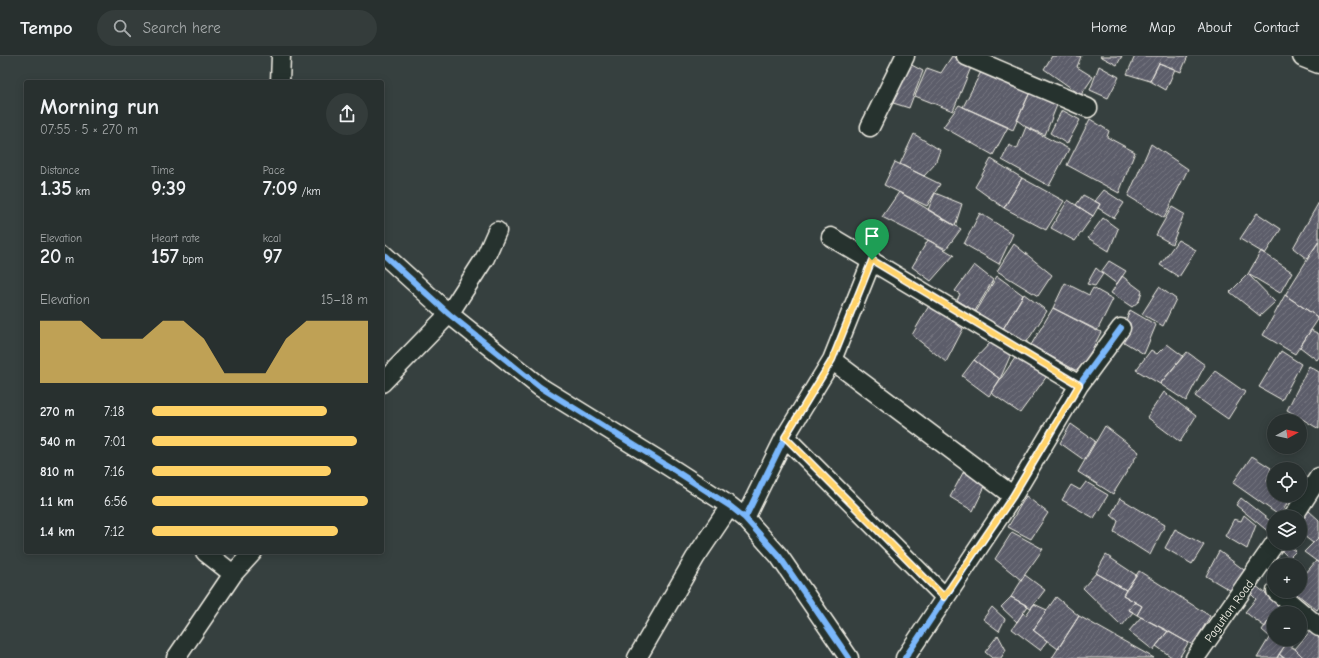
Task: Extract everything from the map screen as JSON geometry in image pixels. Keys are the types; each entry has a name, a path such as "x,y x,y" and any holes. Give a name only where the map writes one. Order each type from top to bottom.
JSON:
{"highway":[{"path":"1304,56 1319,62"}],"street":[{"path":"280,56 280,80"},
{"path":"870,127 906,56"},
{"path":"966,56 1088,108"},
{"path":"384,381 449,314 485,258 497,231"},
{"path":"831,237 872,260 1079,385"},
{"path":"384,255 449,314 540,387 730,506 745,518 762,535 779,556 849,658"},
{"path":"745,518 785,437 832,360 872,260"},
{"path":"905,658 944,597 1013,496 1079,385 1122,328"},
{"path":"832,360 1013,496"},
{"path":"785,437 944,597"},
{"path":"1297,510 1319,477"},
{"path":"637,658 695,558 730,506"},
{"name":"Pagutlan Road","path":"1195,658 1270,550"},
{"path":"207,554 233,574"},
{"path":"176,658 233,574 251,554"},
{"path":"1255,574 1267,584"},
{"path":"1285,598 1319,626"}],"building":[{"path":"952,56 972,65 953,111 915,96 927,68 941,73"},
{"path":"1052,56 1081,56 1077,67 1093,77 1081,95 1044,69"},
{"path":"1100,56 1122,56 1117,65"},
{"path":"1135,56 1188,56 1181,72 1159,63 1150,81 1127,74"},
{"path":"906,62 923,71 909,108 890,102"},
{"path":"1159,63 1175,69 1166,90 1150,81"},
{"path":"984,66 1031,90 1013,130 963,107"},
{"path":"1099,66 1119,77 1108,98 1090,90"},
{"path":"1031,90 1057,105 1045,135 1026,127 1017,120"},
{"path":"959,105 1008,127 993,155 943,127"},
{"path":"1062,110 1080,120 1067,144 1050,133"},
{"path":"1090,119 1109,131 1107,137 1135,152 1119,193 1067,165"},
{"path":"1026,127 1069,149 1049,186 1002,160 1009,145 1017,149"},
{"path":"914,134 940,150 935,164 924,176 900,164"},
{"path":"1151,144 1188,169 1164,218 1128,196"},
{"path":"991,159 1022,178 1004,208 975,187"},
{"path":"895,162 940,184 927,206 884,185"},
{"path":"1022,178 1064,201 1046,230 1004,208"},
{"path":"1104,190 1124,203 1114,218 1098,208 1100,204 1095,201"},
{"path":"899,192 961,229 946,249 882,217"},
{"path":"935,193 962,204 955,226 928,210"},
{"path":"1083,195 1100,204 1093,216 1076,205"},
{"path":"1068,200 1093,216 1075,241 1051,228"},
{"path":"1319,202 1319,241 1307,259 1293,248"},
{"path":"1172,207 1184,214 1172,244 1156,235"},
{"path":"980,213 1013,234 999,264 964,244"},
{"path":"1257,213 1281,229 1265,254 1240,239"},
{"path":"1103,218 1118,229 1109,251 1088,238"},
{"path":"928,240 954,255 931,281 912,267"},
{"path":"1178,240 1196,250 1179,277 1160,265"},
{"path":"1319,241 1319,318 1285,295"},
{"path":"1014,244 1052,275 1038,296 997,271"},
{"path":"1261,251 1292,272 1280,293 1248,274"},
{"path":"1109,261 1126,271 1117,284 1101,272"},
{"path":"974,265 993,280 975,311 957,300 960,294 955,291"},
{"path":"1096,268 1103,274 1095,286 1087,284"},
{"path":"1248,274 1275,302 1260,316 1230,292"},
{"path":"997,276 1023,295 1003,329 976,312"},
{"path":"1122,276 1142,291 1139,301 1132,307 1111,293"},
{"path":"1065,283 1089,295 1093,288 1113,299 1097,331 1053,308"},
{"path":"1159,287 1176,299 1163,326 1142,314"},
{"path":"1024,294 1047,311 1026,343 1003,329"},
{"path":"1285,295 1319,318 1295,354 1263,335"},
{"path":"930,304 963,329 946,362 912,335"},
{"path":"1053,308 1101,332 1082,369 1075,370 1031,345"},
{"path":"1130,310 1156,325 1144,354 1119,339"},
{"path":"1311,330 1319,334 1319,357 1317,360 1300,347"},
{"path":"991,342 1011,354 1000,379 974,360"},
{"path":"1167,344 1183,356 1160,384 1136,370 1151,350 1157,354"},
{"path":"1281,351 1301,364 1282,400 1259,387"},
{"path":"1187,352 1205,365 1186,401 1160,384"},
{"path":"1015,358 1047,376 1020,413 991,393"},
{"path":"974,360 1000,379 989,396 962,376"},
{"path":"1309,366 1319,372 1319,429 1307,422 1307,414 1294,414 1287,410"},
{"path":"1215,371 1245,392 1228,419 1195,396"},
{"path":"1164,392 1196,416 1180,442 1147,417"},
{"path":"1071,424 1095,441 1084,460 1060,443"},
{"path":"1105,426 1139,452 1113,494 1078,472"},
{"path":"1252,456 1267,465 1267,502 1288,502 1283,510 1271,510 1233,483"},
{"path":"965,469 986,484 973,511 950,497"},
{"path":"1086,482 1108,495 1094,518 1062,500 1071,485 1080,490"},
{"path":"1026,496 1048,513 1031,539 1008,527"},
{"path":"1120,498 1165,525 1150,555 1114,532 1118,521 1111,515"},
{"path":"1241,498 1267,518 1267,531 1236,505"},
{"path":"1309,511 1319,520 1319,537 1313,543 1307,538 1307,513"},
{"path":"1244,515 1256,525 1247,549 1225,536 1234,519 1241,521"},
{"path":"1175,529 1204,545 1192,564 1165,548"},
{"path":"1012,532 1043,549 1021,580 995,559"},
{"path":"1319,537 1319,563 1304,552"},
{"path":"1281,550 1296,551 1289,558"},
{"path":"1219,551 1248,573 1233,592 1206,576"},
{"path":"1106,555 1136,575 1126,590 1096,573"},
{"path":"1316,561 1319,563 1319,607 1317,610 1302,598 1307,598 1307,572"},
{"path":"1139,571 1210,616 1193,645 1137,615 1142,606 1123,595"},
{"path":"1096,573 1126,590 1123,595 1135,602 1129,610 1133,612 1122,626 1083,588"},
{"path":"1025,575 1045,590 1031,608 1011,597"},
{"path":"1256,586 1267,594 1267,598 1272,598 1282,606 1267,606 1267,624 1265,627 1245,612 1256,599 1251,594"},
{"path":"1011,597 1028,606 1017,622 1001,607"},
{"path":"1056,597 1079,616 1058,649 1033,630"},
{"path":"1135,602 1142,606 1137,615 1129,610"},
{"path":"1034,604 1047,610 1033,630 1047,641 1040,650 1012,629 1023,613 1026,615"},
{"path":"992,607 1005,619 999,631 983,619"},
{"path":"1079,616 1154,658 1052,658"},
{"path":"1141,617 1168,631 1153,650 1129,631"},
{"path":"1267,623 1267,634 1262,630"},
{"path":"1311,630 1319,636 1319,658 1304,658 1295,649 1298,646 1307,646 1307,635"},
{"path":"1168,631 1188,643 1179,658 1173,658 1156,646"},
{"path":"998,635 1006,650 1001,658 992,658 985,652"},
{"path":"1267,641 1267,646 1285,646 1277,658 1257,658"},
{"path":"1285,646 1290,646 1304,658 1284,658 1279,654"},
{"path":"1279,654 1284,658 1277,658"}],"cycle path":[{"path":"384,255 449,314 540,387 668,466 730,506 745,518 779,556 849,658"},
{"path":"745,518 785,437 832,360 872,260"},
{"path":"905,658 1013,496 1079,385 1121,328"}],"route":[{"path":"872,260 1079,385 1013,496 944,597 785,437 832,360 872,260"}]}
